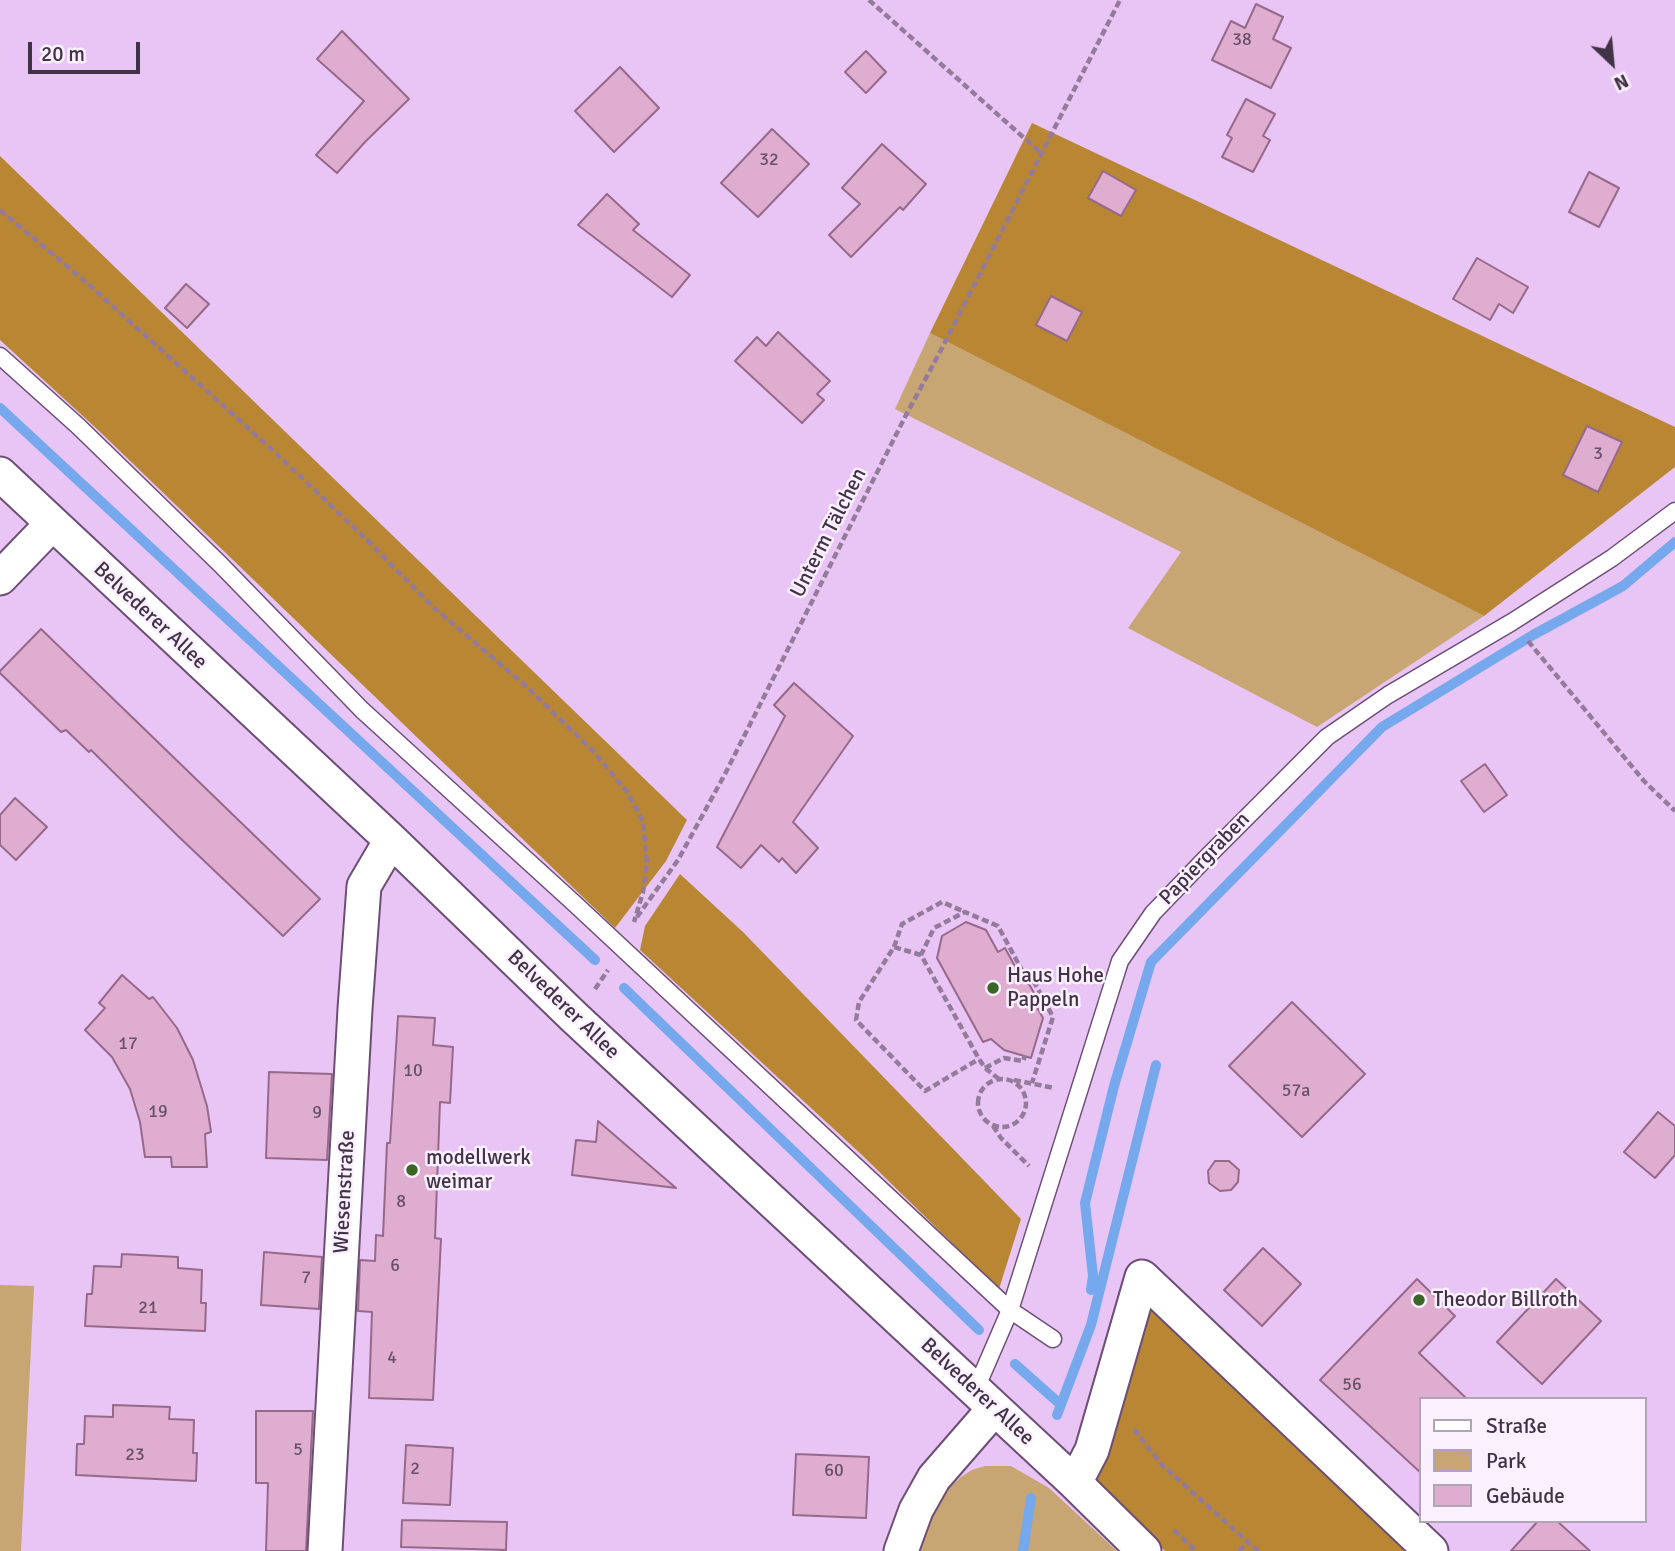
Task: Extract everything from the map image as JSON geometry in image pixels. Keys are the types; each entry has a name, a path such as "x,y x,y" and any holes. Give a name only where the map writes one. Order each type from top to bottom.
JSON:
{"street":[{"name":"Belvederer Allee","path":"0,474 391,840 595,1036 1075,1483 1144,1551"},
{"path":"0,578 52,524"},
{"name":"Wiesenstraße","path":"325,1551 364,886 391,840"},
{"path":"1075,1483 1092,1450 1142,1277 1431,1551"},
{"name":"Papiergraben","path":"901,1551 916,1510 984,1400"}],"lane":[{"path":"0,356 78,426 211,555 362,710 575,904 1010,1310 1053,1339"},
{"name":"Papiergraben","path":"984,1400 1120,961 1153,913 1327,737 1388,695 1612,558 1675,511"}],"path":[{"path":"869,0 1041,153"},
{"name":"Unterm Tälchen","path":"0,210 88,283 267,445 432,606 526,686 594,752 627,792 643,821 647,864 635,921 678,860 725,774 1120,0"},
{"path":"1511,622 1644,781 1675,811"},
{"path":"979,1059 925,1091 856,1020 859,1002 894,947 902,924 942,902 998,926 1024,974 1032,978 1053,1017 1032,1083"},
{"path":"921,956 934,928 965,912"},
{"path":"894,947 921,956 979,1059 985,1068 999,1079"},
{"path":"985,1068 1004,1058 1023,1061 1025,1056"},
{"path":"1006,1078 1020,1086 1024,1092 1026,1108 1017,1122 1001,1127 993,1125 981,1114 978,1098 985,1085 992,1081 1006,1078 1077,1093"},
{"path":"993,1125 1001,1138 1048,1187"},
{"path":"1109,1396 1162,1465 1258,1551"},
{"path":"1240,1551 1248,1541"}],"green space":[{"path":"930,333 1484,616 1317,727 1128,628 1181,552 895,409"},
{"path":"0,1285 34,1286 21,1551 0,1551"},
{"path":"985,1466 1011,1466 1049,1488 1117,1551 919,1551 937,1504 948,1489 972,1470"}],"shaded area":[{"path":"1032,123 1675,427 1675,467 1484,616 930,333"},
{"path":"0,156 687,820 666,861 615,928 97,429 0,340"},
{"path":"680,874 743,932 1021,1219 999,1289 863,1156 640,950 645,926"},
{"path":"1146,1292 1417,1551 1165,1551 1093,1482"}],"building":[{"path":"1256,4 1283,17 1273,39 1291,48 1271,88 1212,60 1231,21 1245,28"},
{"path":"342,31 409,99 337,173 316,155 364,101 317,59"},
{"path":"866,51 886,72 866,93 845,72"},
{"path":"620,67 659,108 614,152 575,111"},
{"path":"1246,99 1275,114 1263,136 1270,140 1253,172 1222,157 1232,138 1227,135"},
{"path":"772,129 809,164 758,217 721,183"},
{"path":"882,144 926,184 903,210 900,207 851,257 829,235 860,204 842,188"},
{"path":"1103,171 1136,190 1121,216 1088,198"},
{"path":"1589,172 1619,188 1599,227 1569,212"},
{"path":"607,194 639,224 633,230 690,275 672,297 578,225"},
{"path":"1477,258 1528,287 1513,313 1499,304 1490,320 1453,299"},
{"path":"186,284 209,304 187,328 165,308"},
{"path":"1051,296 1082,312 1067,341 1036,325"},
{"path":"778,332 830,381 817,394 824,400 802,423 735,361 757,337 766,346"},
{"path":"1587,426 1622,442 1598,492 1563,475"},
{"path":"41,629 320,899 283,936 91,750 89,752 66,730 61,732 0,673"},
{"path":"794,683 853,736 793,822 818,848 796,873 782,858 779,862 761,845 741,868 717,847 785,716 774,705"},
{"path":"1485,764 1507,795 1484,812 1461,781"},
{"path":"15,798 47,827 16,860 0,845 0,815"},
{"name":"Haus Hohe Pappeln","path":"966,922 986,930 998,952 1005,948 1023,981 1029,984 1034,993 1033,1000 1043,1018 1031,1058 1004,1050 991,1039 983,1042 937,958 942,936"},
{"path":"122,975 149,999 153,997 177,1028 193,1060 207,1106 211,1132 205,1134 207,1167 172,1167 171,1157 145,1157 140,1122 130,1089 112,1057 85,1030 105,1008 99,1003"},
{"path":"1292,1002 1365,1074 1302,1137 1229,1066"},
{"path":"398,1016 435,1018 433,1045 453,1047 450,1103 440,1102 435,1238 441,1239 433,1400 369,1398 372,1312 358,1311 360,1260 375,1261 376,1235 383,1236 387,1143 390,1143"},
{"path":"269,1072 332,1074 327,1160 266,1158"},
{"path":"1658,1112 1675,1126 1675,1155 1655,1178 1624,1152"},
{"path":"598,1121 676,1188 572,1175 576,1140 596,1142"},
{"path":"1215,1161 1229,1161 1239,1170 1238,1182 1231,1190 1220,1191 1209,1183 1208,1171"},
{"path":"1263,1248 1301,1284 1262,1326 1224,1290"},
{"path":"264,1252 322,1257 319,1309 261,1305"},
{"path":"122,1254 178,1257 178,1268 202,1270 201,1303 206,1303 205,1331 85,1326 87,1294 92,1294 94,1266 121,1267"},
{"path":"1417,1279 1455,1316 1419,1353 1465,1397 1420,1397 1420,1472 1320,1380"},
{"path":"1556,1279 1601,1321 1542,1384 1497,1342"},
{"path":"113,1405 170,1407 169,1419 194,1420 196,1481 76,1475 77,1444 84,1444 85,1416 113,1417"},
{"path":"256,1411 313,1411 306,1551 266,1551 268,1483 256,1483"},
{"path":"406,1445 453,1448 450,1505 403,1503"},
{"path":"796,1454 869,1457 866,1518 793,1515"},
{"path":"402,1520 507,1522 506,1550 401,1547"},
{"path":"1536,1523 1559,1523 1590,1551 1511,1551"}],"waterway":[{"path":"0,408 595,960"},
{"path":"1091,1290 1093,1276 1085,1203 1114,1086 1151,962 1382,727 1533,635 1623,586 1675,542"},
{"path":"624,988 979,1330"},
{"path":"1057,1415 1091,1325 1156,1065"},
{"path":"1015,1364 1060,1404"},
{"path":"1023,1551 1031,1498"}],"place":[{"name":"Haus Hohe Pappeln","path":"993,988"},
{"name":"modellwerk weimar","path":"412,1170"},
{"name":"Theodor Billroth","path":"1419,1300"}]}
